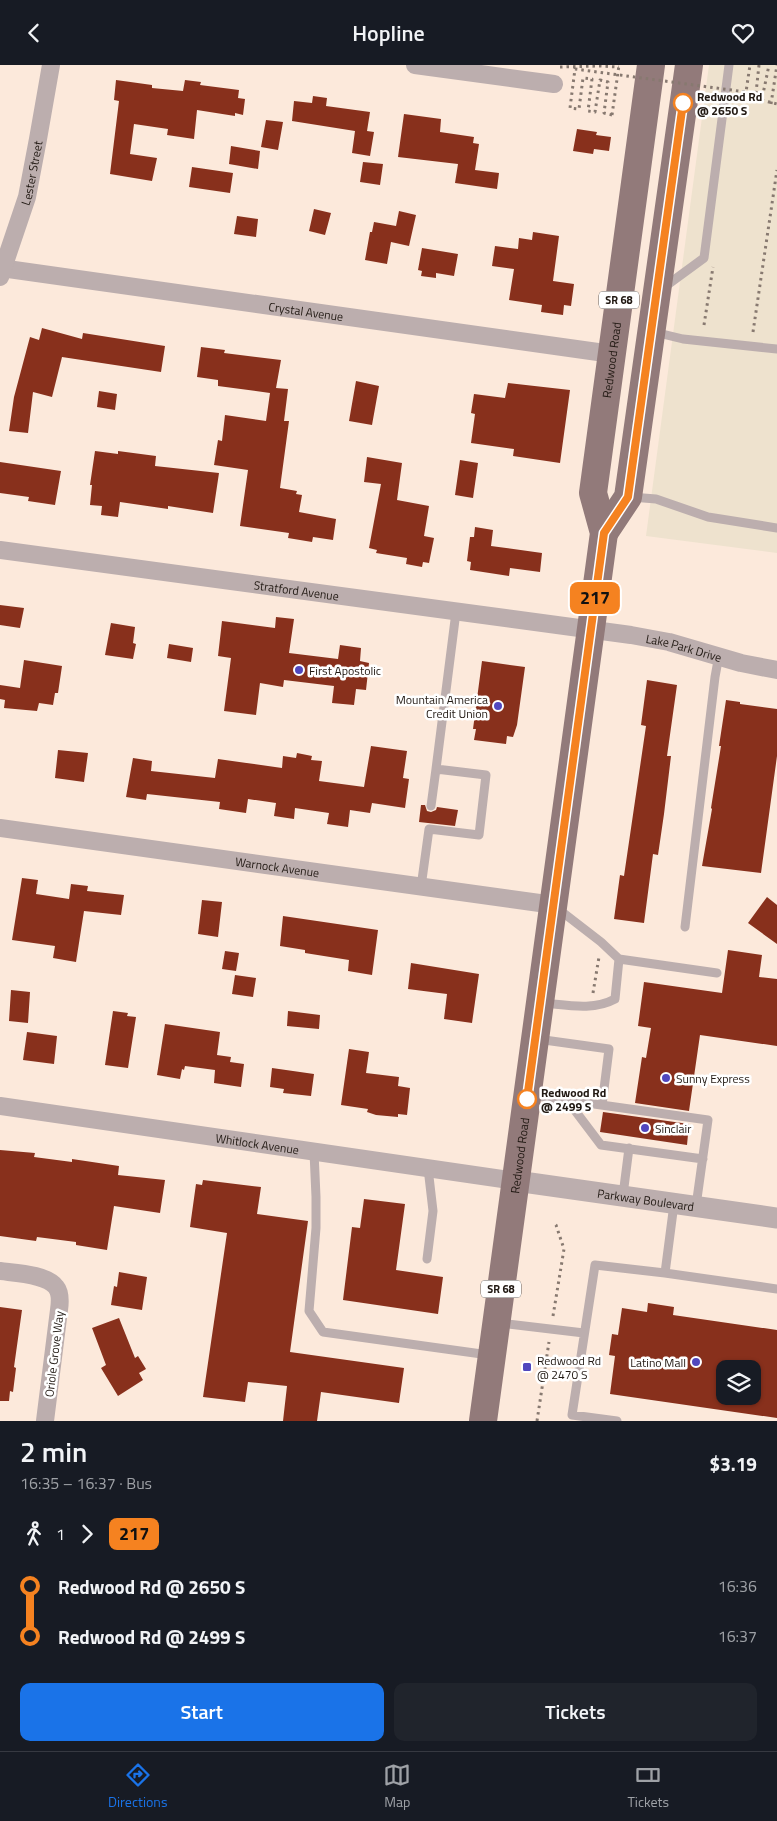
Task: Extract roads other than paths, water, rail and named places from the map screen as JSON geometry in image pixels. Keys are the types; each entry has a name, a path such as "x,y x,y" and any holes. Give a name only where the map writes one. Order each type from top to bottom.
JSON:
{"main road":[{"name":"Redwood Road","path":"483,1421 604,533 593,493 651,65"},
{"name":"Redwood Road","path":"604,533 628,497 688,65"}],"street":[{"name":"Lester Street","path":"1,271 27,197 37,149 50,65"},
{"path":"415,65 554,84"},
{"name":"Crystal Avenue","path":"1,271 612,354"},
{"name":"Stratford Avenue","path":"0,550 591,630"},
{"name":"Lake Park Drive","path":"591,630 669,642 719,655 741,663 777,670"},
{"name":"Warnock Avenue","path":"0,828 554,905"},
{"name":"Whitlock Avenue","path":"0,1106 516,1181"},
{"name":"Parkway Boulevard","path":"516,1181 777,1218"},
{"name":"Oriole Grove Way","path":"0,1271 42,1278 57,1287 60,1310 45,1421"}],"lane":[{"path":"657,293 704,259 728,65"},
{"path":"652,332 683,339 777,349"},
{"path":"628,497 656,499 708,517 777,528"},
{"path":"432,806 456,612"},
{"path":"685,927 714,677 719,655"},
{"path":"421,887 429,826 479,835 486,775 436,769"},
{"path":"554,905 601,942 619,959 717,973"},
{"path":"540,1003 592,1006 606,1004 615,999 619,959"},
{"path":"535,1039 610,1049 602,1105"},
{"path":"528,1095 708,1120 696,1207"},
{"path":"567,1100 601,1145 702,1159"},
{"path":"623,1197 629,1149"},
{"path":"314,1152 316,1227 309,1311 323,1332 492,1355"},
{"path":"427,1259 433,1211 428,1168"},
{"path":"666,1273 674,1204"},
{"path":"617,1421 572,1415 595,1265 777,1289"},
{"path":"497,1322 584,1333"}],"place":[{"name":"Redwood Rd @ 2650 S","path":"683,103"},
{"name":"First Apostolic","path":"299,670"},
{"name":"Mountain America Credit Union","path":"498,706"},
{"name":"Sunny Express","path":"666,1078"},
{"name":"Redwood Rd @ 2499 S","path":"527,1099"},
{"name":"Sinclair","path":"645,1128"},
{"name":"Latino Mall","path":"696,1362"},
{"name":"Redwood Rd @ 2470 S","path":"527,1367"}]}
